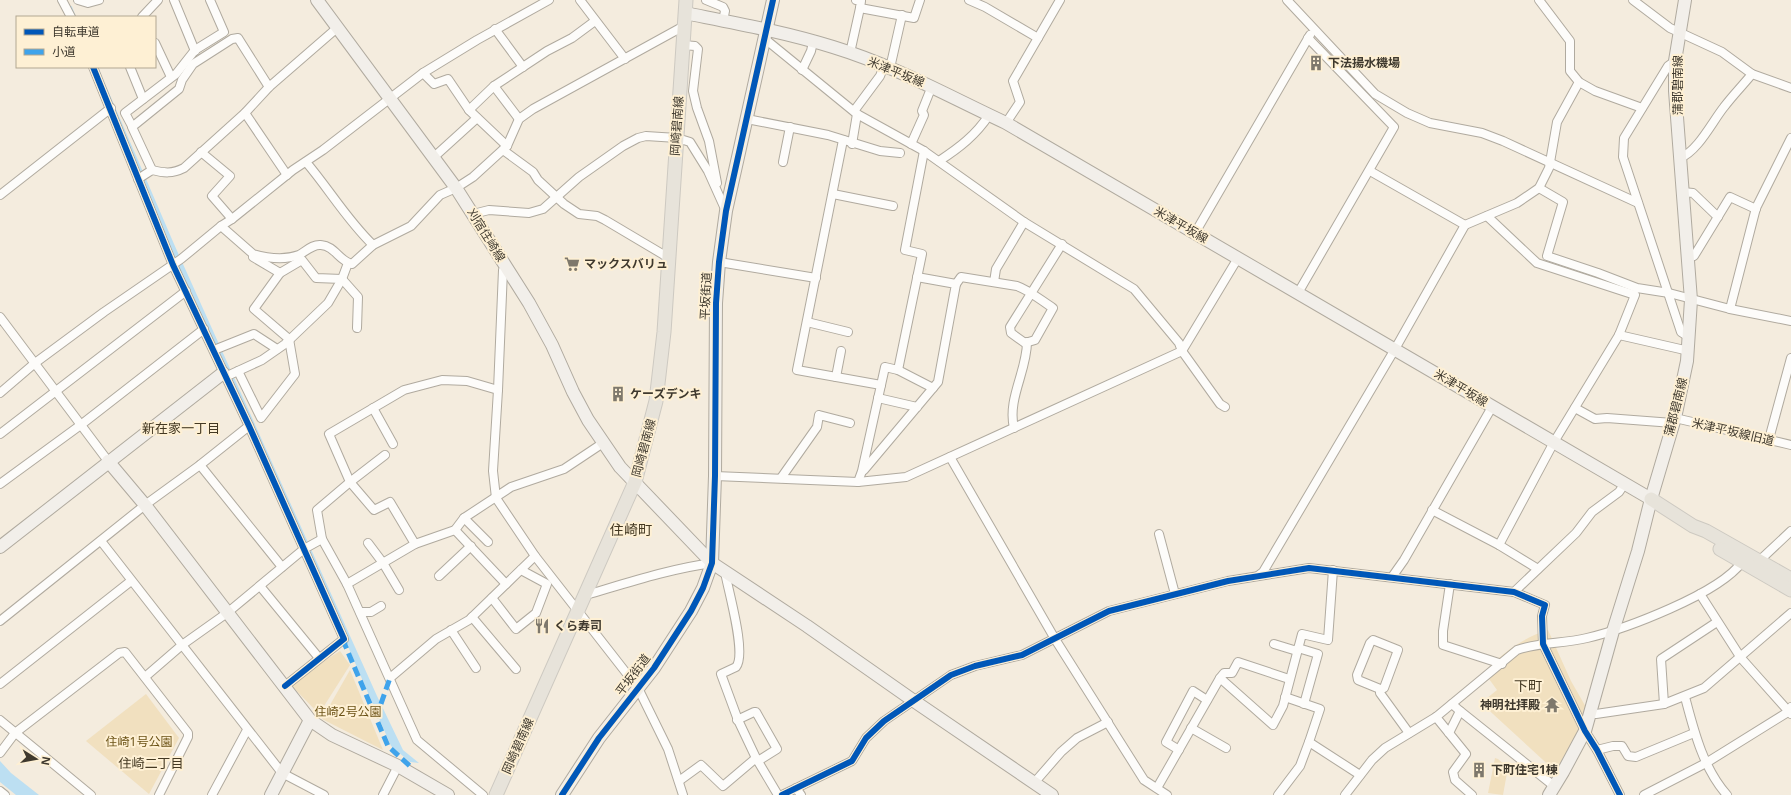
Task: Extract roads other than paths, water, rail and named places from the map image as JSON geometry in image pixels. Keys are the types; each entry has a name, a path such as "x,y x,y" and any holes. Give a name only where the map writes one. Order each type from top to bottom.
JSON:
{"main road":[{"name":"刈宿住崎線","path":"317,0 389,99 434,157 473,214 542,326 573,392 603,443 620,467 712,563 807,626 1052,795"},
{"name":"岡崎碧南線","path":"496,795 635,482 656,401 660,375 669,258 686,0"},
{"path":"766,35 773,0"},
{"name":"蒲郡碧南線","path":"1552,791 1585,731 1613,631 1638,551 1651,498 1674,421 1689,352 1691,300 1675,91 1675,61 1685,0"},
{"name":"米津平坂線","path":"685,20 723,21 766,35 813,42 850,53 932,86 1006,123 1492,407 1651,498"},
{"name":"平坂街道","path":"562,795 599,738 654,668 691,611 703,588 712,563 715,476 716,303 719,262 726,211 766,35"},
{"path":"0,547 108,461 224,375"},
{"path":"108,461 145,506 310,720 332,735 398,766 448,795"},
{"path":"1651,498 1693,526 1706,531 1791,579"},
{"path":"1693,526 1704,540 1791,590"},
{"path":"271,795 310,720"}],"street":[{"path":"78,0 88,3 99,0"},
{"path":"144,16 158,0"},
{"path":"174,0 195,51"},
{"path":"152,170 125,113 176,74 195,51 224,32 210,0"},
{"path":"0,393 35,363 104,312 173,265 287,175 423,73 495,29 549,0"},
{"path":"580,0 625,58"},
{"path":"706,0 723,7 725,11 723,21"},
{"path":"850,53 858,4 914,18 920,0"},
{"path":"969,0 985,7 1038,38"},
{"path":"1006,123 1020,102 1013,81 1060,0"},
{"path":"1287,0 1375,94 1381,98 1430,123 1482,133 1503,141 1638,203"},
{"path":"1539,0 1570,41 1570,71 1579,82 1595,91 1642,108"},
{"path":"1633,0 1670,28 1722,52 1752,74 1791,88"},
{"path":"66,1 71,16"},
{"path":"852,144 856,113 887,67 902,16"},
{"path":"221,226 253,254 259,256 290,257 319,244 332,248 348,263 352,264 373,245 411,226 440,195 456,188 473,177 505,148 519,119 533,109 625,58 685,20"},
{"path":"469,110 494,86 547,51 572,38 596,21"},
{"path":"138,179 152,170 163,173 174,173 184,168 245,113 269,87 337,28"},
{"path":"495,29 523,67"},
{"path":"1194,233 1313,29"},
{"path":"766,35 802,70 856,113 924,151 1024,222 1134,289 1179,343 1182,351 1220,404 1225,407"},
{"path":"132,126 179,89 182,80 193,64 232,39 238,38 269,87"},
{"path":"1298,293 1370,171 1394,127 1308,38"},
{"path":"802,70 811,51 813,42"},
{"path":"156,45 171,78"},
{"path":"683,45 695,46 698,49 693,91 708,141 720,199"},
{"path":"1675,61 1668,66 1624,138 1622,150 1623,157 1681,332 1690,337"},
{"path":"93,68 111,108 173,265 249,426 344,638 285,686"},
{"path":"130,68 143,99"},
{"path":"423,73 434,84 448,79 469,110 505,148 533,172 538,180 556,197 579,214 597,216 669,258"},
{"path":"1680,158 1689,154 1702,138 1722,108 1752,74"},
{"path":"1259,575 1264,572 1465,225 1517,203 1538,188 1549,168 1557,122 1579,82"},
{"path":"494,86 519,119"},
{"path":"911,144 924,115 922,111 932,86"},
{"path":"0,195 111,108"},
{"path":"245,113 287,175"},
{"path":"939,161 966,142 982,126 989,115"},
{"path":"434,157 477,118"},
{"path":"747,119 790,127 880,151 900,153"},
{"path":"783,162 790,127"},
{"path":"473,214 490,210 529,213 542,209 589,170 623,146 638,138 646,136 677,138 690,142 708,171 726,211"},
{"path":"1730,309 1756,209 1791,138"},
{"path":"843,140 797,370 881,385"},
{"path":"898,370 922,254 905,250 924,151"},
{"path":"201,152 230,176 212,196 232,219"},
{"path":"306,162 327,187 359,231 373,245"},
{"path":"1370,171 1465,225"},
{"path":"1538,188 1563,202 1547,256 1637,288 1670,297 1791,321"},
{"path":"1682,192 1692,193 1718,217"},
{"path":"833,194 893,206"},
{"path":"1688,258 1694,256 1730,197 1756,209"},
{"path":"1487,216 1537,263 1635,295 1619,335 1554,442 1499,545"},
{"path":"994,282 996,269 1024,222"},
{"path":"862,472 938,382 956,284 961,277 1020,287 1031,294 1053,308 1035,340 1025,343 1010,331 1010,327 1031,294 1062,244"},
{"path":"253,257 280,273"},
{"path":"715,476 858,482 906,477 1182,351 1238,258"},
{"path":"238,371 261,418 295,374 289,339 254,309 280,273 302,260 316,278 342,280 358,297 357,328"},
{"path":"719,262 816,278"},
{"path":"224,375 238,371 262,360 289,339 328,303 342,280 348,263"},
{"path":"506,268 503,270 493,471 496,498 535,556 579,610 638,688 668,749 683,795"},
{"path":"917,277 956,284"},
{"path":"0,434 186,291"},
{"path":"0,317 55,391 82,424 108,461"},
{"path":"807,322 848,332"},
{"path":"0,484 82,424 204,329"},
{"path":"214,350 254,334 277,349"},
{"path":"1619,335 1689,352"},
{"path":"1014,428 1013,404 1027,352 1027,342"},
{"path":"836,377 841,351"},
{"path":"1769,439 1789,370 1791,358"},
{"path":"858,482 862,472 885,368 898,370 933,388"},
{"path":"415,544 390,502 374,510 350,482 329,434 404,390 442,380 467,381 498,390"},
{"path":"878,398 917,407"},
{"path":"1392,577 1404,560 1492,407"},
{"path":"373,408 393,444"},
{"name":"米津平坂線旧道","path":"1575,408 1596,418 1674,421 1769,439 1791,445"},
{"path":"781,478 817,427 819,415 850,423"},
{"path":"0,622 145,506 249,426"},
{"path":"347,584 415,544 455,530 464,518 511,488 564,469 603,443"},
{"path":"385,455 317,510 322,538 347,584 417,740 483,795"},
{"path":"950,457 1055,639 1144,780 1167,795"},
{"path":"200,465 282,567"},
{"path":"1514,592 1576,533 1592,512 1619,492 1625,483"},
{"path":"1432,510 1499,545 1538,569"},
{"path":"464,518 488,542"},
{"path":"455,530 506,584"},
{"path":"1759,561 1791,530"},
{"path":"1159,534 1175,594"},
{"path":"146,677 182,645 227,613 304,549 322,538"},
{"path":"101,542 282,773 324,795"},
{"path":"368,544 383,563 398,590"},
{"path":"439,576 471,546"},
{"path":"390,678 436,639 472,617 535,556"},
{"path":"1345,795 1372,760 1385,748 1436,717 1502,664 1517,650 1533,645 1570,642 1613,631 1660,613 1700,594 1737,568 1742,562"},
{"path":"586,595 692,566 712,563"},
{"path":"782,795 852,761 866,738 884,721 951,675 975,666 1022,655 1109,611 1259,575 1309,568 1514,592 1545,605 1542,616 1543,644 1585,731 1597,750 1620,795"},
{"path":"521,570 547,584 556,582"},
{"path":"1220,678 1273,725 1283,706 1302,634 1328,640 1333,570"},
{"path":"725,572 739,635 740,657 736,667 721,674 737,720 757,760 778,795"},
{"path":"0,684 131,581"},
{"path":"492,598 516,629 536,613 547,584"},
{"path":"1450,584 1443,631 1443,645 1502,664"},
{"path":"260,586 319,658"},
{"path":"1644,795 1706,763 1790,711 1741,658 1700,594"},
{"path":"360,612 371,612 381,606"},
{"path":"1590,712 1596,714 1664,704 1704,688 1741,658 1791,613"},
{"path":"472,617 516,669"},
{"path":"1664,704 1661,659 1717,622"},
{"path":"451,630 476,668"},
{"path":"1380,690 1384,688 1398,650 1373,640 1357,675 1358,680 1380,690 1380,693 1409,733"},
{"path":"1274,644 1318,654 1304,704"},
{"path":"0,753 15,734 119,653 125,652 146,677 188,733 188,737 159,795"},
{"path":"1157,788 1224,673 1232,673 1238,662 1290,679"},
{"path":"1179,750 1166,742 1193,691 1207,700"},
{"path":"1278,795 1300,766 1320,709 1285,697"},
{"path":"1684,697 1694,733 1706,763 1727,795"},
{"path":"1452,704 1552,791"},
{"path":"1449,733 1460,711"},
{"path":"679,781 701,765 723,786 757,760 777,749 756,712 737,720"},
{"path":"1436,717 1466,754 1453,772 1455,780 1472,795"},
{"path":"0,720 15,734 92,795"},
{"path":"1034,783 1061,752 1077,738 1108,722"},
{"path":"1191,728 1226,748"},
{"path":"212,795 247,730"},
{"path":"1597,750 1613,746 1622,746 1628,756 1636,757 1694,733"},
{"path":"1309,742 1360,775"},
{"path":"384,795 398,766"},
{"path":"796,788 801,795"},
{"path":"0,791 5,795"}],"water":[{"path":"95,68 98,68 174,244 377,696 403,750 419,763 410,762 391,746 292,517 184,282"},
{"path":"0,761 11,773 39,795 16,795 0,782"}],"waterway":[{"path":"71,7 75,16"}],"place":[{"name":"下法揚水機場","path":"1316,63"},
{"name":"マックスバリュ","path":"572,264"},
{"name":"ケーズデンキ","path":"618,394"},
{"name":"くら寿司","path":"542,626"},
{"name":"神明社拝殿","path":"1552,705"},
{"name":"下町住宅1棟","path":"1479,770"}],"district":[{"name":"新在家一丁目","path":"181,428"},
{"name":"住崎町","path":"631,530"},
{"name":"下町","path":"1528,686"},
{"name":"住崎二丁目","path":"151,763"}],"park label":[{"name":"住崎2号公園","path":"348,712"},
{"name":"住崎1号公園","path":"139,742"}]}
